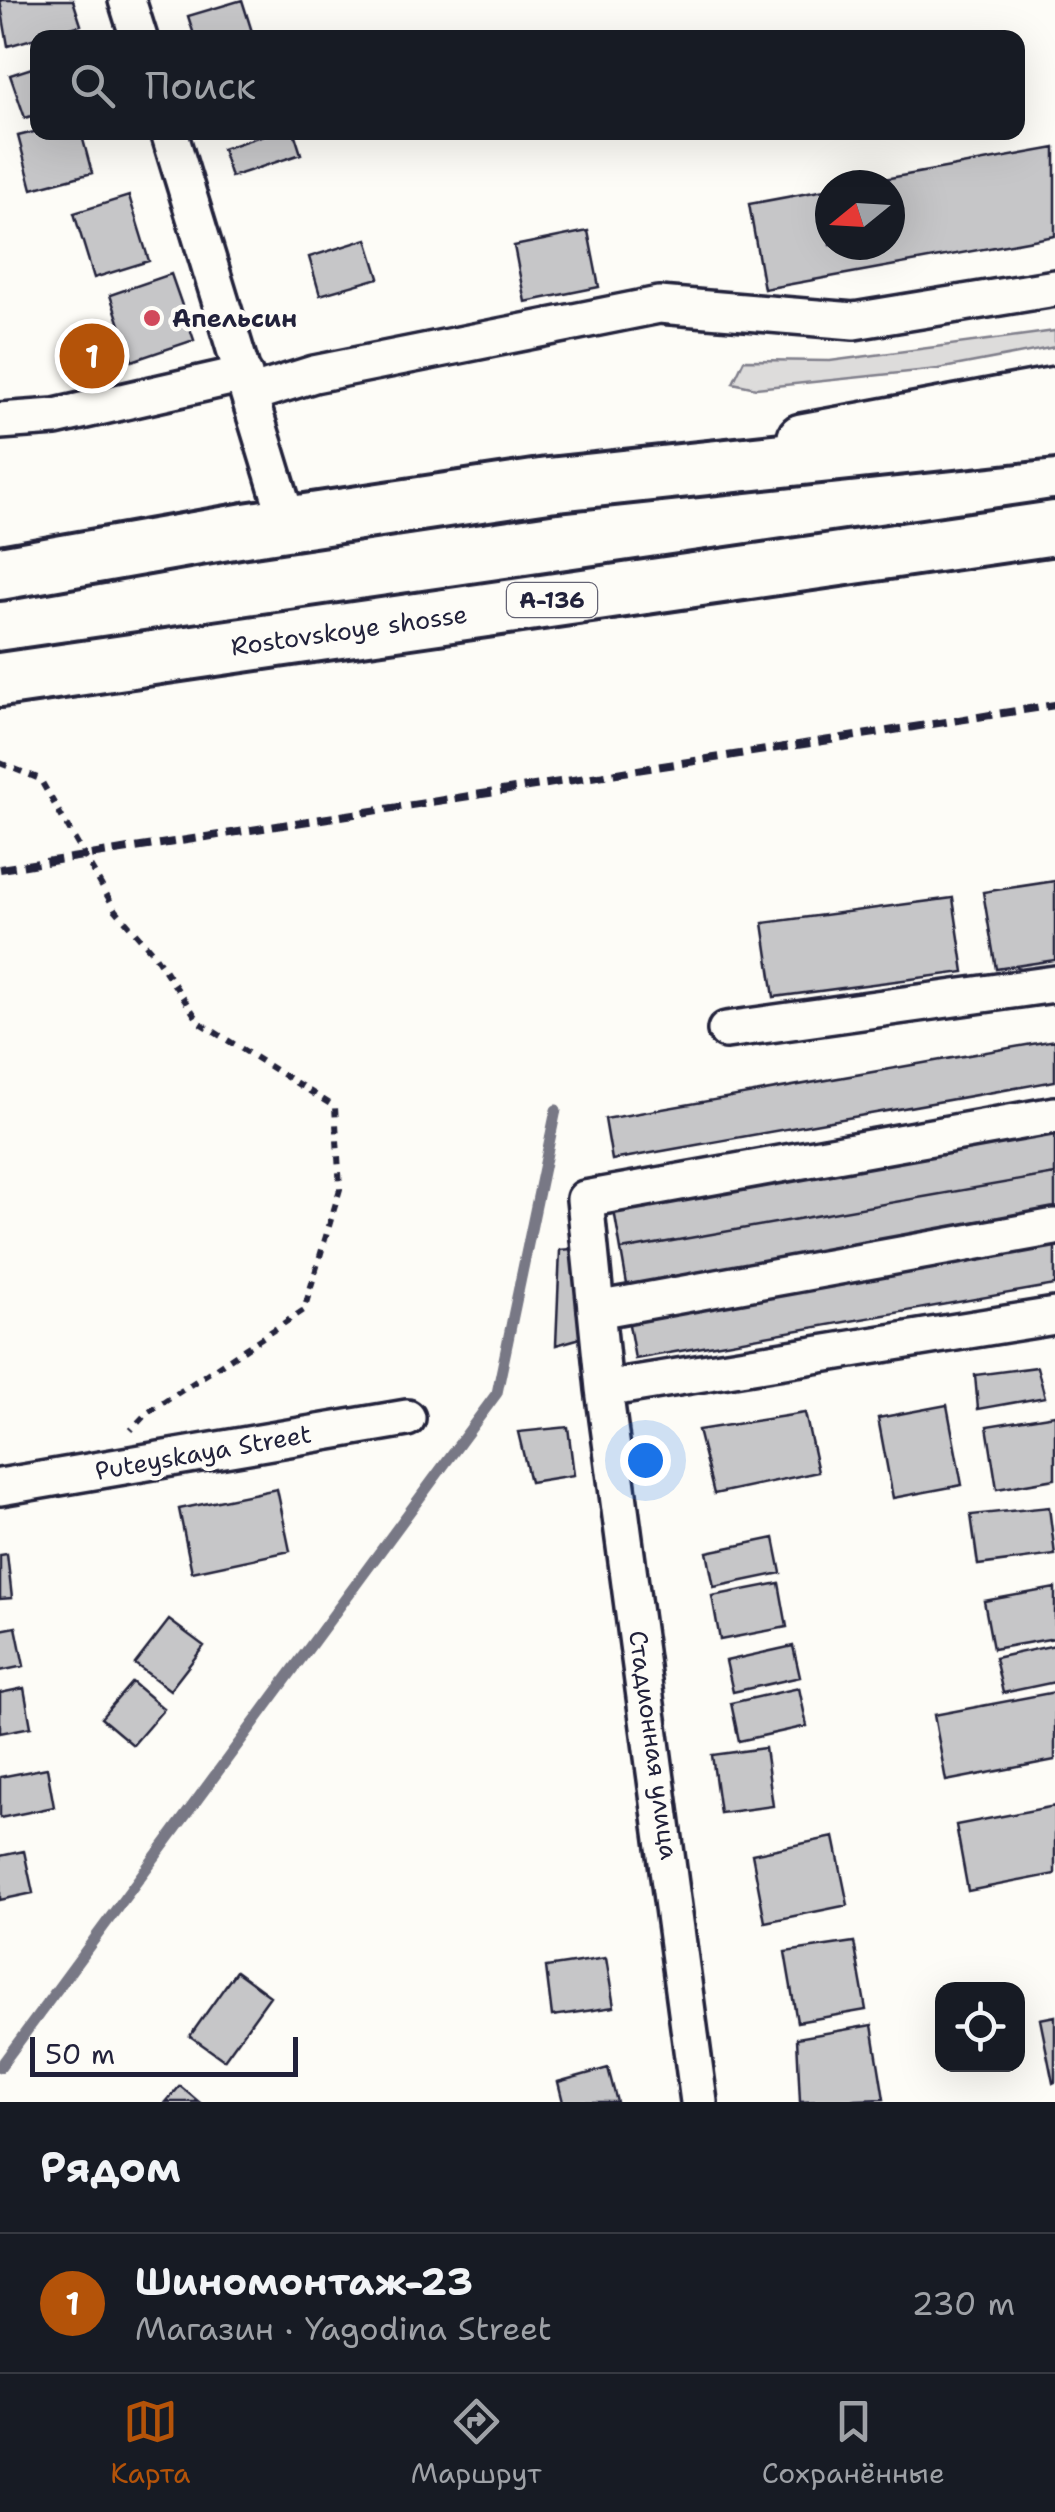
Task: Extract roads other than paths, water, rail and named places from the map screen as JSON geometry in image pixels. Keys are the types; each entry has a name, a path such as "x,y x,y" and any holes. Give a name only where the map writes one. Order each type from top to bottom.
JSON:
{"highway":[{"path":"0,573 288,523 548,485 1055,431"},
{"name":"Rostovskoye shosse","path":"0,680 1055,528"}],"main road":[{"path":"548,485 1055,390"}],"street":[{"path":"128,0 137,30"},
{"path":"171,140 288,523"},
{"path":"0,421 55,417 314,374 659,305 854,321 1055,288"},
{"path":"726,1030 1055,984"},
{"name":"Стадионная улица","path":"699,2102 604,1389 585,1199 1055,1115"},
{"path":"596,1310 1055,1228"},
{"path":"604,1389 1055,1316"},
{"name":"Puteyskaya Street","path":"0,1487 407,1418"}],"waterway":[{"path":"0,2067 497,1393 556,1110"}],"railway":[{"path":"0,869 1055,705"}],"place":[{"name":"Апельсин","path":"152,318"},
{"name":"Шиномонтаж-23","path":"92,356"}]}
